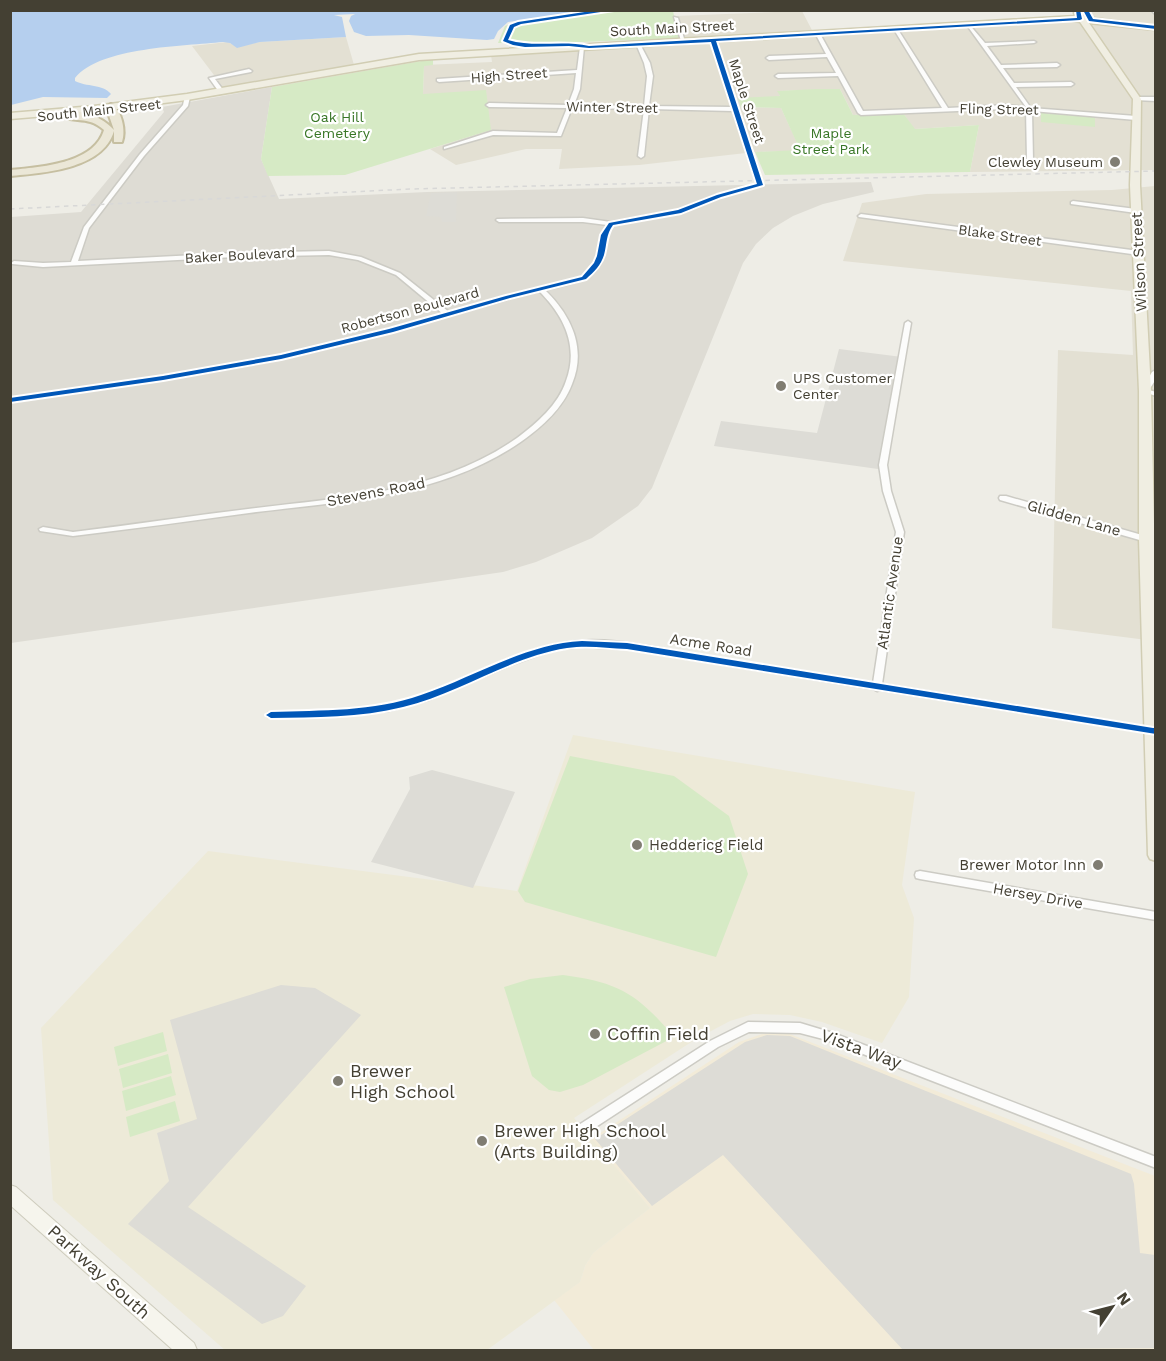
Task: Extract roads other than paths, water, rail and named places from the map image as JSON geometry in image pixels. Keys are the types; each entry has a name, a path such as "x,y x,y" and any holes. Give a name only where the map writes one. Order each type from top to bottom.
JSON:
{"highway":[{"path":"10,173 56,166 88,155 105,143 110,130 109,108"},
{"path":"10,184 78,164 106,150 115,143 119,136 109,108"},
{"path":"64,115 94,119 110,130"}],"main road":[{"name":"South Main Street","path":"10,117 64,115 175,99 413,58 968,24 1079,15 1155,28"},
{"path":"1079,15 1137,99"},
{"name":"Wilson Street","path":"1137,99 1136,211 1150,393 1146,539 1155,855"},
{"name":"South Main Street","path":"10,117 109,108"},
{"name":"Parkway South","path":"10,1193 187,1350"}],"street":[{"path":"676,18 683,41"},
{"path":"968,24 1029,108 1030,160"},
{"path":"895,28 945,108"},
{"path":"778,76 840,74 817,33"},
{"name":"Maple Street","path":"611,224 674,213 722,195 757,188 760,182 713,39"},
{"path":"983,45 1034,42"},
{"path":"638,44 649,69 641,156"},
{"path":"446,148 494,133 559,135 572,105 582,47"},
{"path":"769,58 830,55"},
{"path":"999,67 1057,65"},
{"name":"High Street","path":"439,80 579,70"},
{"path":"221,91 212,78 249,71"},
{"name":"Fling Street","path":"840,74 861,113 945,108 1029,108 1136,118"},
{"path":"1014,85 1071,84"},
{"path":"74,263 86,228 187,103 187,97"},
{"path":"175,99 177,113"},
{"path":"1137,99 1155,99"},
{"name":"Winter Street","path":"489,105 736,109"},
{"path":"1073,203 1136,211"},
{"name":"Blake Street","path":"861,216 1139,253"},
{"path":"499,220 584,220 611,224"},
{"name":"Robertson Boulevard","path":"10,400 246,364 354,340 541,289 571,283 594,272 604,246 606,229 611,224"},
{"name":"Baker Boulevard","path":"14,263 43,266 295,252 329,253 359,258 398,274 448,315"},
{"name":"Stevens Road","path":"43,530 73,534 363,496 432,481 487,460 525,436 544,420 558,403 571,377 576,352 571,333 554,302 541,289"},
{"name":"Atlantic Avenue","path":"877,688 900,532 884,487 883,465 908,323"},
{"path":"1150,393 1155,372"},
{"name":"Glidden Lane","path":"1003,498 1146,539"},
{"name":"Acme Road","path":"272,715 379,710 406,704 545,650 570,645 596,644 627,646 1153,732"},
{"name":"Hersey Drive","path":"920,875 1155,916"},
{"name":"Vista Way","path":"578,1132 714,1044 748,1028 774,1026 800,1028 829,1036 1155,1163"}],"water":[{"path":"11,10 585,11 508,22 498,31 494,39 487,40 409,35 366,36 354,32 349,21 355,14 334,15 342,17 346,37 260,42 237,48 230,43 223,42 166,47 123,54 87,68 75,78 75,81 79,83 108,91 111,94 107,98 43,97 11,105"}],"railway":[{"path":"10,209 410,189 1156,171"}],"place":[{"name":"Clewley Museum","path":"1115,162"},
{"name":"UPS Customer Center","path":"781,386"},
{"name":"Heddericg Field","path":"637,845"},
{"name":"Brewer Motor Inn","path":"1098,865"},
{"name":"Coffin Field","path":"595,1034"},
{"name":"Brewer High School","path":"338,1081"},
{"name":"Brewer High School (Arts Building)","path":"482,1141"}],"park label":[{"name":"Oak Hill Cemetery","path":"337,126"},
{"name":"Maple Street Park","path":"831,142"}]}
